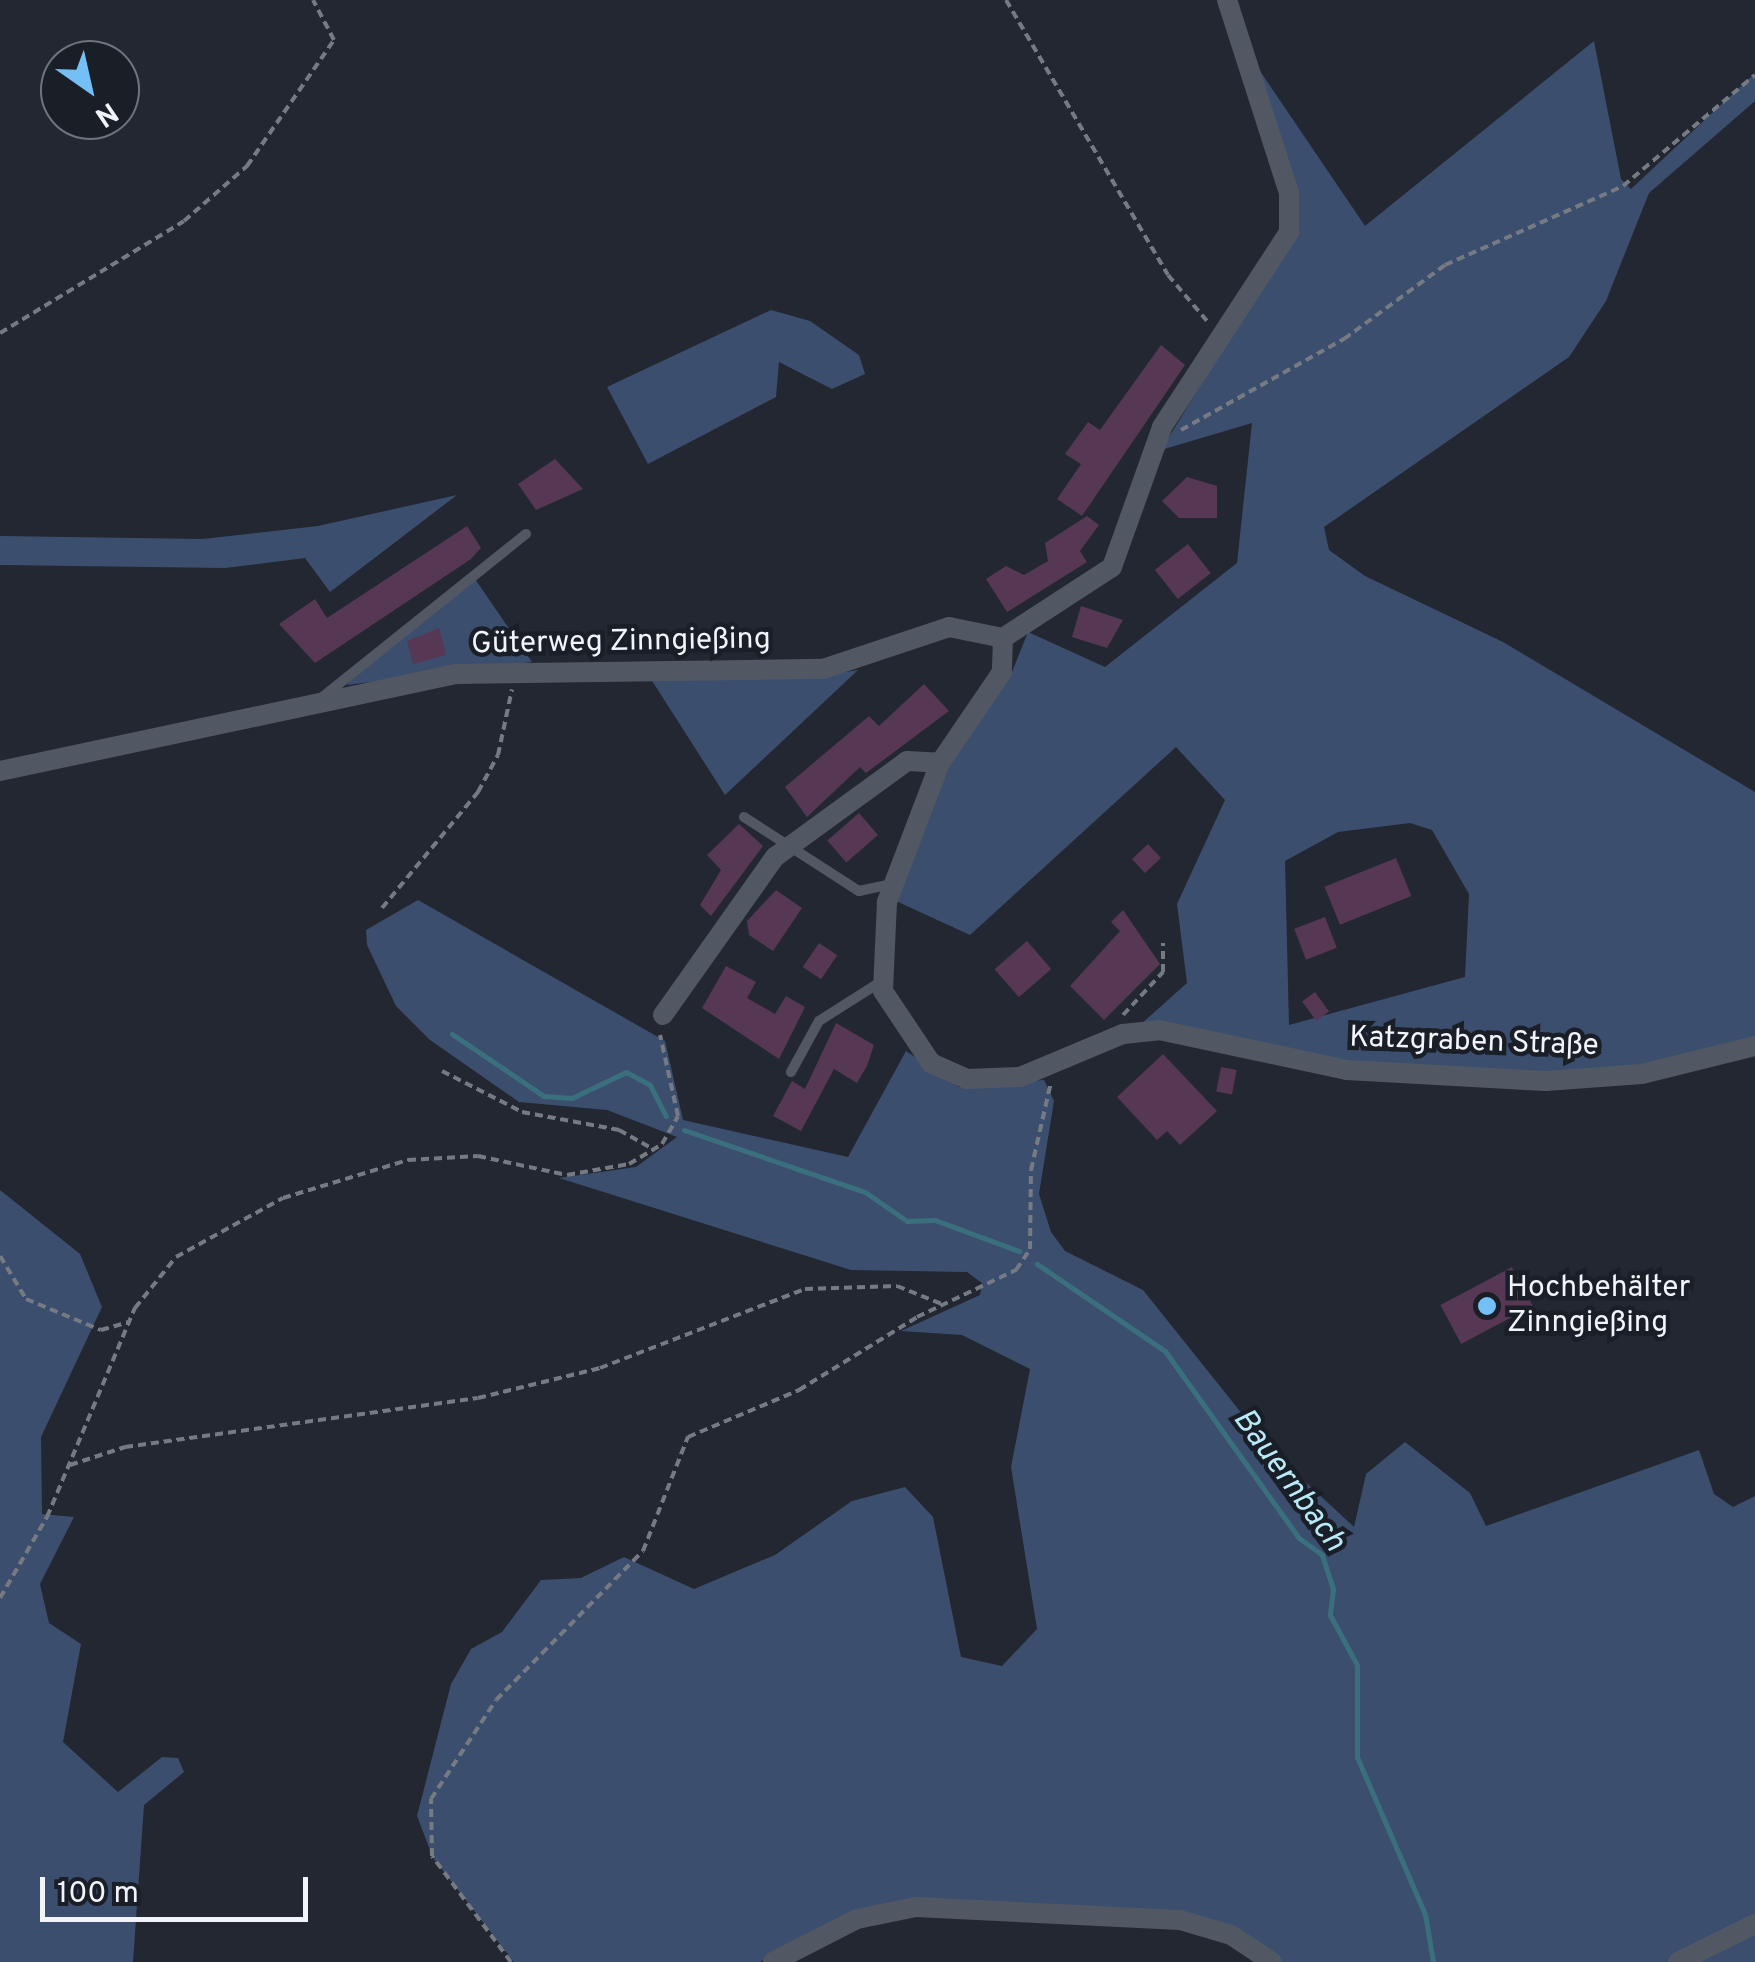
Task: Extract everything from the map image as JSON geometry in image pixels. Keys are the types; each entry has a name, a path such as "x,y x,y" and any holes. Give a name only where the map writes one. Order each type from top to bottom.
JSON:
{"street":[{"path":"1003,638 1112,567 1162,428 1280,254 1291,213 1227,0"},
{"name":"Güterweg Zinngießing","path":"0,771 320,700 513,670 804,670 870,660 949,628 1003,638"},
{"name":"Katzgraben Straße","path":"1003,638 1002,672 940,763 893,883 882,981 900,1030 947,1072 994,1080 1048,1068 1123,1034 1200,1036 1346,1070 1546,1081 1642,1074 1755,1046"},
{"path":"663,1015 786,849 907,760 940,763"},
{"path":"773,1962 856,1919 916,1907 1180,1920 1231,1935 1272,1962"},
{"path":"1678,1962 1755,1924"}],"lane":[{"path":"320,700 526,534"},
{"path":"744,818 786,849 859,892 893,883"},
{"path":"791,1072 819,1021 882,981"}],"path":[{"path":"0,333 184,222 247,166 334,40 313,0"},
{"path":"1006,0 1168,275 1223,339"},
{"path":"1162,428 1191,427 1344,339 1446,265 1624,186 1755,75"},
{"path":"382,908 478,792 509,722 513,670"},
{"path":"1123,1034 1124,1011 1163,972 1164,943"},
{"path":"0,1598 68,1466 131,1321 154,1280 202,1238 354,1174 444,1155 585,1175 654,1150 678,1116 663,1015"},
{"path":"510,1962 432,1856 431,1799 496,1700 643,1551 688,1438 799,1390 942,1304 1000,1282 1030,1249 1031,1170 1048,1068"},
{"path":"442,1072 522,1112 618,1130 654,1150"},
{"path":"0,1256 26,1299 101,1330 131,1321"},
{"path":"68,1466 125,1447 460,1400 600,1368 805,1289 897,1286 942,1304"}],"shaded area":[{"path":"1594,41 1621,179 1631,189 1755,73 1755,101 1649,193 1606,301 1569,357 1324,527 1329,550 1365,576 1503,642 1755,792 1755,1041 1612,1073 1401,1070 1140,1025 1187,983 1177,904 1225,800 1176,747 970,935 896,901 951,758 1010,677 1028,632 1105,667 1237,563 1252,423 1161,450 1296,230 1256,65 1365,226","holes":["1410,823 1432,830 1469,894 1465,977 1289,1025 1285,861 1338,832"]},
{"path":"771,310 810,321 859,355 865,374 832,389 779,362 776,397 648,464 607,387"},
{"path":"457,495 330,592 305,558 225,568 0,565 0,536 203,539 318,526"},
{"path":"475,579 532,662 347,685 355,674"},
{"path":"858,670 725,795 649,676 833,674"},
{"path":"418,900 665,1041 683,1120 848,1157 906,1051 959,1087 1044,1080 1054,1101 1039,1194 1051,1232 1065,1251 1143,1290 1271,1450 1354,1527 1366,1474 1405,1442 1470,1493 1486,1526 1699,1450 1714,1494 1733,1507 1755,1496 1755,1962 1282,1962 1243,1933 916,1899 854,1912 760,1962 514,1962 433,1858 417,1816 451,1684 471,1649 502,1632 541,1580 581,1578 624,1557 694,1589 775,1555 852,1501 905,1487 933,1517 961,1657 1002,1666 1037,1629 1011,1467 1030,1369 962,1335 901,1331 980,1295 982,1283 967,1272 851,1270 559,1178 636,1167 677,1137 607,1110 519,1102 430,1040 396,1006 367,945 366,930"},
{"path":"0,1190 80,1254 102,1307 41,1437 42,1514 74,1517 40,1584 49,1623 81,1644 63,1742 118,1792 162,1757 178,1758 184,1772 144,1805 133,1962 0,1962"}],"building":[{"path":"1161,345 1185,365 1082,516 1057,499 1081,464 1065,454 1088,422 1100,430"},
{"path":"555,459 583,489 536,510 518,484"},
{"path":"1187,477 1217,486 1217,518 1179,518 1162,501"},
{"path":"1087,516 1099,525 1080,551 1087,562 1007,612 986,579 1006,566 1024,575 1048,561 1045,543"},
{"path":"467,526 481,548 471,559 315,663 279,624 315,599 327,618"},
{"path":"1188,544 1211,573 1178,599 1155,570"},
{"path":"1081,606 1123,620 1107,648 1072,637"},
{"path":"439,628 446,655 413,664 407,641"},
{"path":"924,684 949,711 866,773 860,767 807,817 785,787 869,716 879,726"},
{"path":"859,813 878,835 846,862 827,841"},
{"path":"739,824 763,846 711,916 700,905 721,870 707,855"},
{"path":"1148,844 1161,858 1145,873 1132,859"},
{"path":"1396,858 1411,896 1340,925 1325,887"},
{"path":"776,890 802,908 773,951 749,935 747,921"},
{"path":"1123,910 1160,964 1104,1020 1070,986 1120,931 1111,922"},
{"path":"1325,917 1337,948 1306,960 1294,929"},
{"path":"1027,941 1051,969 1019,997 995,969"},
{"path":"819,943 837,955 821,979 803,967"},
{"path":"726,966 756,982 747,998 775,1014 786,996 805,1007 779,1059 702,1008"},
{"path":"1315,992 1329,1011 1316,1021 1302,1001"},
{"path":"836,1023 874,1045 857,1083 834,1069 801,1131 773,1116 792,1081 805,1089"},
{"path":"1163,1054 1217,1111 1180,1145 1167,1131 1157,1140 1117,1097"},
{"path":"1221,1067 1237,1070 1232,1095 1216,1092"},
{"name":"Hochbehälter Zinngießing","path":"1512,1267 1533,1306 1461,1344 1440,1305"}],"waterway":[{"name":"Bauernbach","path":"452,1034 544,1096 572,1098 626,1072 650,1085 666,1116"},
{"name":"Bauernbach","path":"684,1130 865,1192 907,1221 935,1220 1019,1251"},
{"name":"Bauernbach","path":"1037,1264 1165,1351 1299,1538 1322,1555 1333,1589 1330,1615 1357,1665 1357,1757 1425,1914 1433,1962"}],"place":[{"name":"Hochbehälter Zinngießing","path":"1487,1306"}]}
